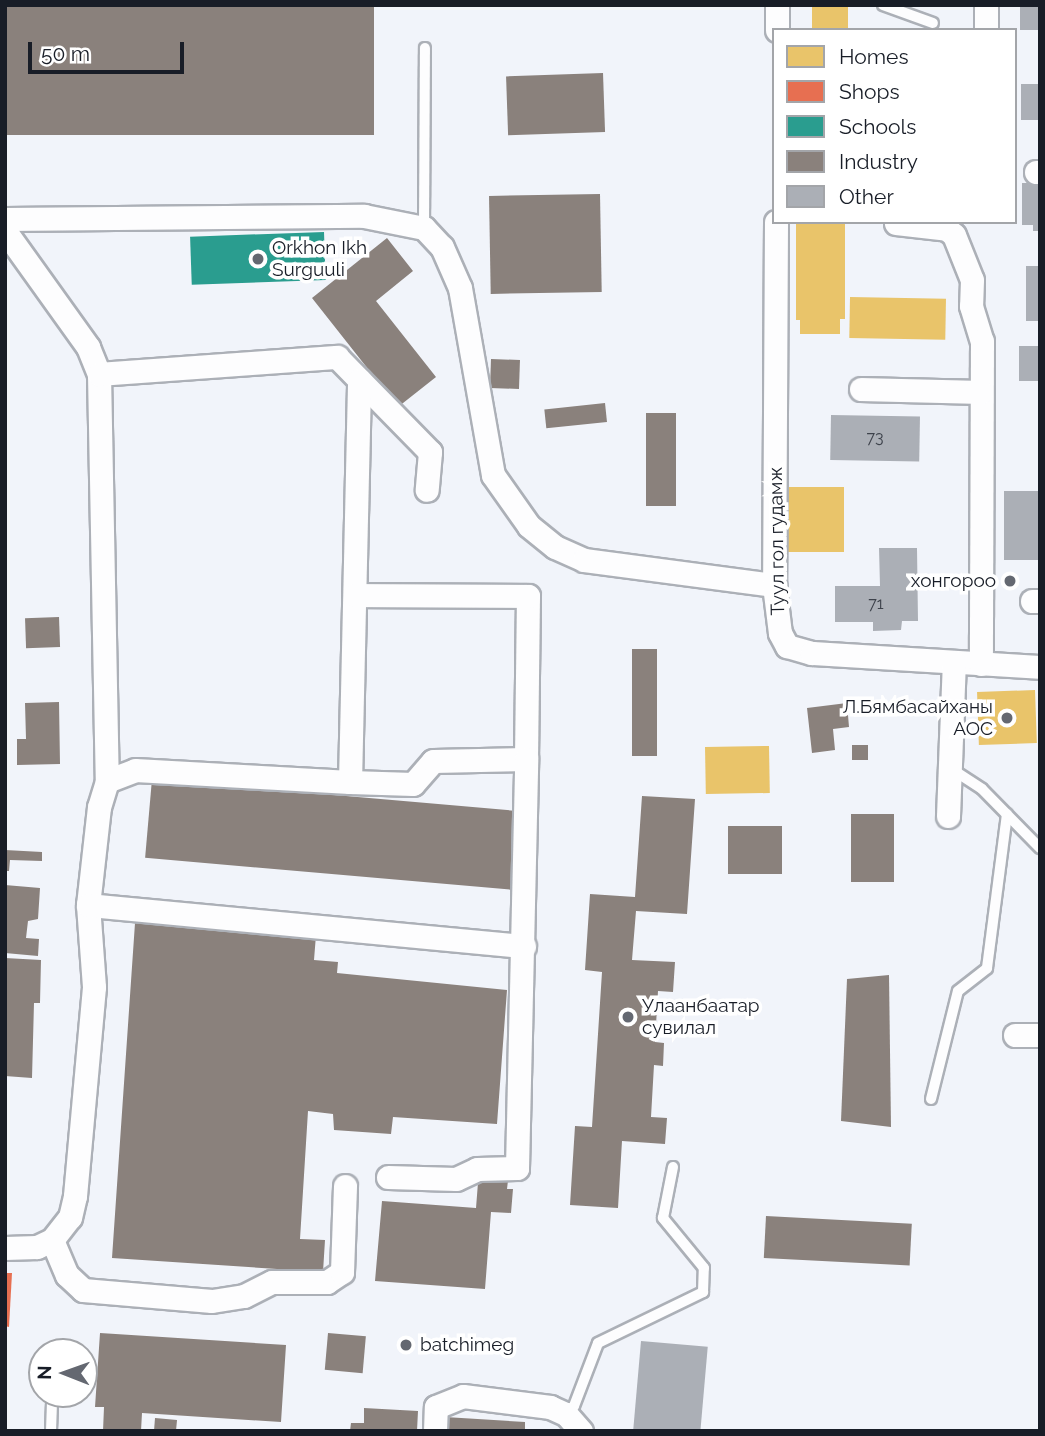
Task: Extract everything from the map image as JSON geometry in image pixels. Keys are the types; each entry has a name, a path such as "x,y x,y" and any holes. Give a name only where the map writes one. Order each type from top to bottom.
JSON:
{"street":[{"path":"777,5 777,28"},
{"path":"986,5 986,28"},
{"path":"5,219 364,216 424,228 442,247 460,288 494,475 529,526 555,547 584,560 774,585"},
{"name":"Туул гол гудамж","path":"776,224 774,585 780,633 787,646 812,653 1040,667"},
{"path":"916,224 937,225 954,235 972,280 971,306 982,341 981,664"},
{"path":"5,231 88,347 99,374 107,781 99,807 88,905 94,987 75,1196 70,1217 52,1240 37,1247 5,1248"},
{"path":"99,374 337,357 430,452 427,490"},
{"path":"350,782 359,380"},
{"path":"861,389 981,392"},
{"path":"355,595 527,596 524,946 516,1168 508,1171 477,1169 456,1179 388,1177"},
{"path":"948,816 954,662"},
{"path":"107,781 135,770 413,784 433,761 526,759"},
{"path":"88,905 524,946"},
{"path":"1015,1035 1040,1035"},
{"path":"52,1240 67,1275 83,1290 212,1301 244,1296 272,1282 327,1282 342,1272 345,1186"},
{"path":"435,1431 436,1407 463,1396 550,1407 573,1423"}],"lane":[{"path":"883,5 933,23"},
{"path":"424,228 425,48"},
{"path":"950,768 982,789 1040,848"},
{"path":"931,1099 958,991 987,968 1007,814"},
{"path":"573,1423 574,1406 598,1343 703,1292 704,1268 663,1218 673,1167"},
{"path":"51,1431 52,1408"}],"building: Homes":[{"path":"812,5 848,5 848,28 812,28"},
{"path":"796,224 845,224 845,319 840,319 840,334 800,334 800,320 796,320"},
{"path":"850,297 946,299 945,340 849,338"},
{"path":"788,487 844,487 844,552 788,552"},
{"name":"Л.Бямбасайханы АОС","path":"1035,690 1037,743 979,745 977,692"},
{"path":"769,746 770,793 706,794 705,747"}],"building: Shops":[{"path":"5,1273 12,1273 9,1327 5,1326"}],"building: Schools":[{"name":"Orkhon Ikh Surguuli","path":"324,232 326,280 192,285 190,237"}],"building: Industry":[{"path":"5,5 374,5 374,135 5,135"},
{"path":"603,73 605,132 508,135 506,76"},
{"path":"600,194 602,292 491,294 489,196"},
{"path":"387,238 413,271 376,301 436,377 398,407 312,298"},
{"path":"491,359 520,360 519,389 490,388"},
{"path":"605,403 607,422 546,428 544,409"},
{"path":"646,413 676,413 676,506 646,506"},
{"path":"59,617 60,647 26,648 25,618"},
{"path":"632,649 657,649 657,756 632,756"},
{"path":"59,702 60,764 17,765 17,739 26,739 25,703"},
{"path":"847,703 849,727 833,729 835,750 812,753 807,708"},
{"path":"852,745 868,745 868,760 852,760"},
{"path":"152,779 523,811 516,890 145,858"},
{"name":"Улаанбаатар сувилал","path":"642,796 695,799 687,914 636,911 632,960 675,962 673,992 658,991 655,1042 664,1043 663,1066 654,1065 651,1117 667,1118 665,1144 622,1141 618,1208 570,1205 575,1126 592,1127 602,972 585,970 590,894 635,897"},
{"path":"851,814 894,814 894,882 851,882"},
{"path":"728,826 782,826 782,874 728,874"},
{"path":"5,850 42,852 42,861 10,860 9,871 5,871"},
{"path":"5,885 40,888 38,919 28,921 26,938 39,939 38,956 5,953"},
{"path":"135,923 316,935 314,960 338,962 337,973 507,990 497,1124 393,1117 391,1134 334,1130 333,1114 308,1111 300,1239 325,1240 323,1272 112,1258"},
{"path":"5,958 41,960 40,1003 34,1003 32,1078 5,1076"},
{"path":"889,975 891,1127 841,1121 847,979"},
{"path":"479,1170 509,1172 507,1189 513,1189 511,1213 491,1212 485,1289 375,1281 382,1201 476,1208"},
{"path":"766,1216 912,1224 910,1266 764,1258"},
{"path":"100,1333 286,1345 281,1422 142,1413 141,1431 103,1431 104,1407 98,1407"},
{"path":"328,1333 366,1336 363,1373 325,1370"},
{"path":"364,1408 418,1411 417,1431 350,1431 351,1423 364,1423"},
{"path":"445,1417 525,1422 525,1431 444,1431"},
{"path":"155,1418 177,1420 176,1431 154,1431"}],"building: Other":[{"path":"1020,5 1040,5 1040,30 1020,30"},
{"path":"1021,84 1040,84 1040,120 1021,120"},
{"path":"1022,183 1040,183 1040,231 1033,231 1033,225 1022,225"},
{"path":"1026,266 1040,266 1040,321 1026,321"},
{"path":"1019,346 1040,346 1040,381 1019,381"},
{"path":"831,415 920,417 919,462 830,460"},
{"path":"1004,491 1040,491 1040,560 1004,560"},
{"path":"879,548 917,548 918,621 902,621 901,630 873,631 873,622 835,622 835,586 880,586"},
{"path":"641,1341 708,1347 700,1431 633,1430"}],"place":[{"name":"Orkhon Ikh Surguuli","path":"258,259"},
{"name":"хонгороо","path":"1010,581"},
{"name":"Л.Бямбасайханы АОС","path":"1007,718"},
{"name":"Улаанбаатар сувилал","path":"628,1017"},
{"name":"batchimeg","path":"406,1345"}]}
